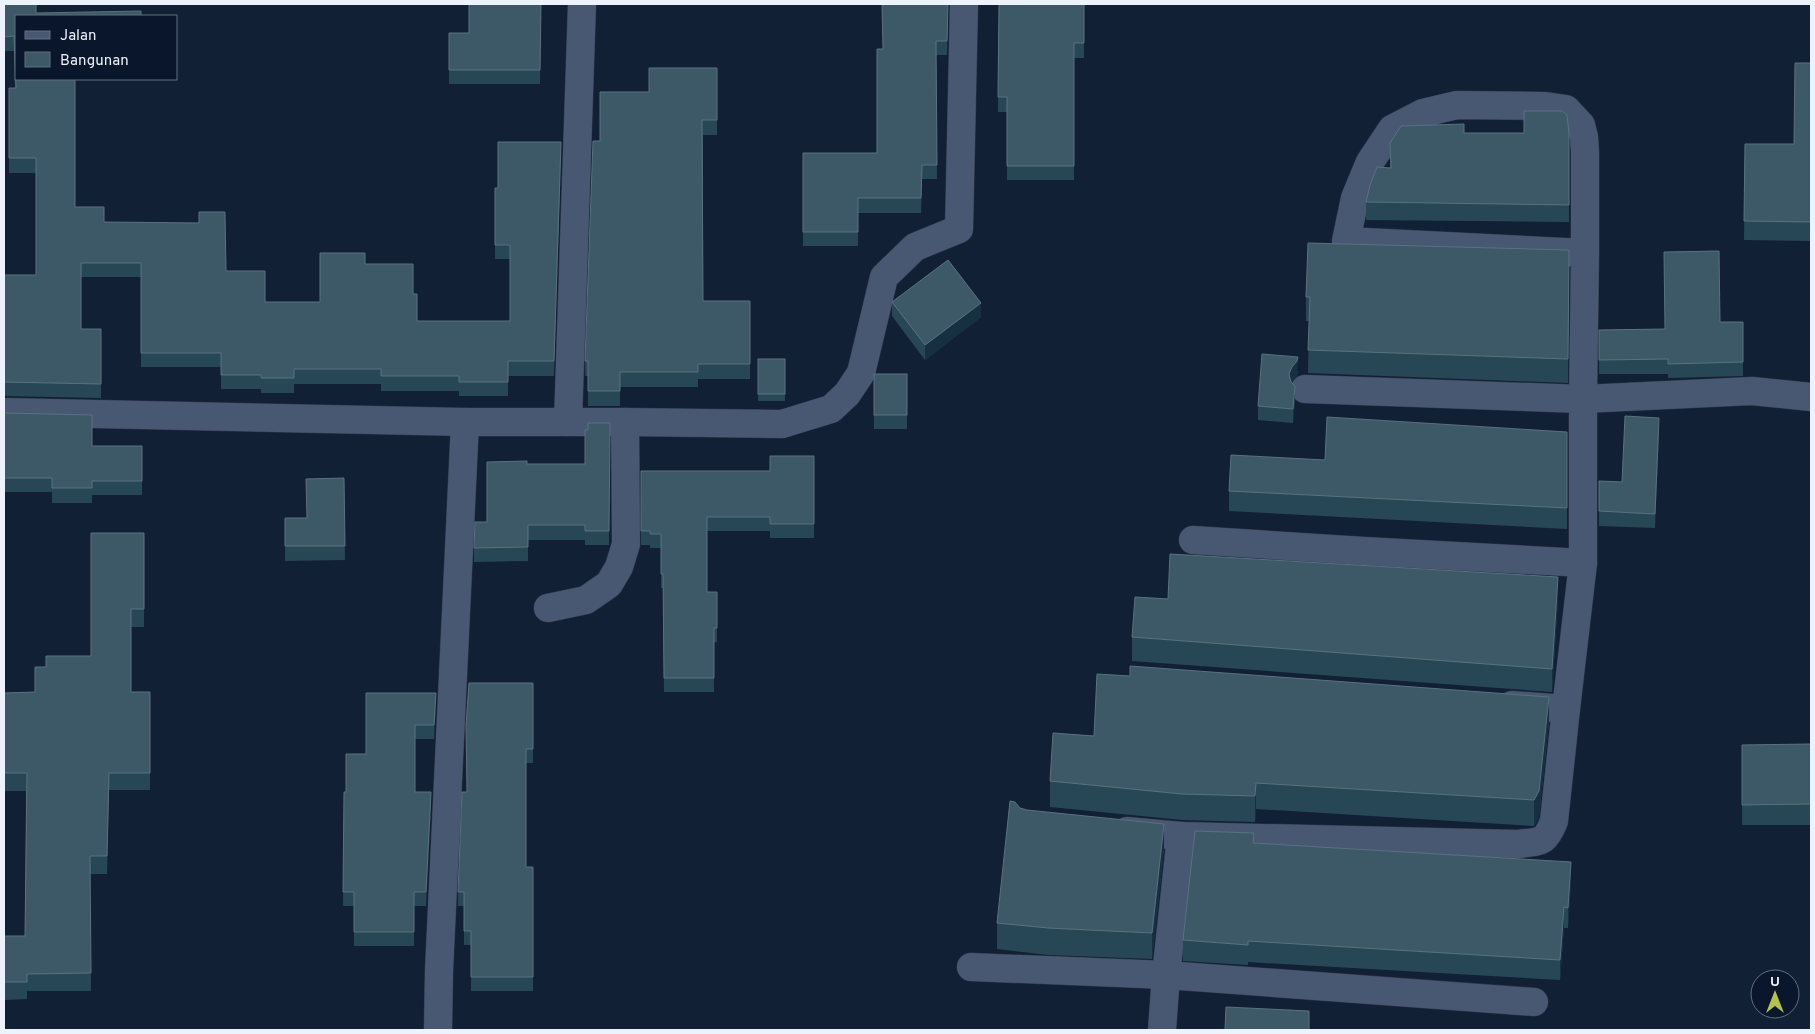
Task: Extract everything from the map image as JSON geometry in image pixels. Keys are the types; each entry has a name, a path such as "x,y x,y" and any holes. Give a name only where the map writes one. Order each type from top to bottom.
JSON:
{"street":[{"path":"568,422 582,4"},
{"path":"4,412 465,422 782,424 831,409 847,394 861,373 884,277 915,247 959,229 964,4"},
{"path":"1105,829 1181,836 1518,844 1543,840 1549,834 1554,820 1582,563 1582,398 1585,253 1585,152 1581,124 1566,109 1544,106 1457,105 1423,113 1392,129 1370,162 1354,198 1346,241 1585,253"},
{"path":"1305,389 1582,398 1752,392 1811,397"},
{"path":"438,1030 439,971 465,422"},
{"path":"548,608 586,600 609,584 619,566 626,544 625,422"},
{"path":"1193,540 1582,563"},
{"path":"1486,703 1566,709"},
{"path":"1162,1030 1181,836"},
{"path":"971,967 1166,974 1534,1002"}],"building":[{"path":"4,4 36,4 36,13 141,11 141,15 15,15 15,62 14,36 4,37"},
{"path":"469,4 541,4 540,70 449,70 449,33 469,33"},
{"path":"882,4 948,4 947,41 936,41 937,165 922,165 921,198 858,198 858,232 803,232 803,153 877,153 877,49 883,49"},
{"path":"999,4 1084,4 1084,43 1074,43 1074,166 1007,166 1007,97 998,97"},
{"path":"1795,63 1811,63 1811,222 1744,221 1745,144 1794,144"},
{"path":"649,68 717,68 717,120 702,120 703,301 750,301 750,364 698,364 698,372 620,372 620,391 588,391 588,361 585,361 593,141 600,141 600,92 649,92"},
{"path":"16,80 75,80 75,207 104,207 104,222 199,223 199,212 225,212 226,271 265,271 265,302 320,302 320,253 365,253 365,264 413,264 413,294 417,294 417,321 510,321 510,245 495,245 495,188 498,188 498,142 561,142 554,361 508,361 508,382 459,382 459,376 381,376 381,369 294,369 294,378 261,378 261,375 221,375 221,353 141,353 141,263 81,263 81,329 101,329 101,384 4,382 4,275 36,275 36,158 9,158 9,88 16,88"},
{"path":"1524,111 1562,111 1567,115 1569,133 1569,205 1366,202 1377,167 1391,168 1390,143 1401,126 1464,124 1464,133 1524,133"},
{"path":"1308,243 1569,250 1568,359 1308,350 1310,297 1306,297"},
{"path":"1719,251 1720,322 1743,322 1743,362 1668,364 1668,359 1599,360 1599,330 1665,329 1664,252"},
{"path":"948,260 981,303 925,345 892,302"},
{"path":"1262,354 1298,357 1289,374 1291,382 1295,386 1293,409 1258,406"},
{"path":"758,359 785,359 785,394 758,394"},
{"path":"874,374 907,374 907,415 874,415"},
{"path":"4,413 92,415 92,446 142,446 142,481 92,481 92,488 52,488 52,478 4,478"},
{"path":"1625,416 1659,418 1655,514 1599,511 1599,481 1622,482"},
{"path":"1327,417 1567,432 1567,508 1229,491 1231,455 1325,460"},
{"path":"588,423 610,423 609,531 585,531 585,525 528,525 528,547 474,548 475,522 487,522 487,462 527,461 527,464 585,464 585,430 588,430"},
{"path":"770,456 814,456 814,524 770,524 770,517 707,517 707,592 717,592 717,628 714,628 714,678 664,678 661,534 650,534 650,531 641,531 641,471 770,471"},
{"path":"344,478 345,546 285,546 285,518 307,518 306,479"},
{"path":"91,533 144,533 144,609 131,609 131,692 150,692 150,773 109,773 107,856 90,856 91,973 27,974 27,982 4,982 4,936 25,936 27,773 4,773 4,693 35,692 35,667 46,667 46,656 91,656"},
{"path":"1170,554 1558,577 1552,669 1132,637 1135,597 1168,599"},
{"path":"1130,666 1549,697 1539,791 1534,800 1256,783 1255,796 1182,794 1050,781 1053,733 1094,736 1097,674 1130,676"},
{"path":"469,683 533,683 533,749 526,749 526,867 533,867 533,977 471,977 471,931 464,931 464,892 458,892 462,792 467,792 466,725"},
{"path":"366,693 436,693 434,725 415,725 415,792 431,792 426,892 414,892 414,932 354,932 354,892 343,892 346,754 366,754"},
{"path":"1811,744 1811,804 1742,805 1742,745"},
{"path":"1010,801 1015,802 1020,808 1027,810 1164,824 1152,933 1048,928 997,923"},
{"path":"1195,831 1254,833 1253,843 1571,862 1568,908 1564,907 1560,960 1248,941 1248,945 1183,940"},
{"path":"1226,1007 1309,1011 1309,1030 1225,1030"}]}
